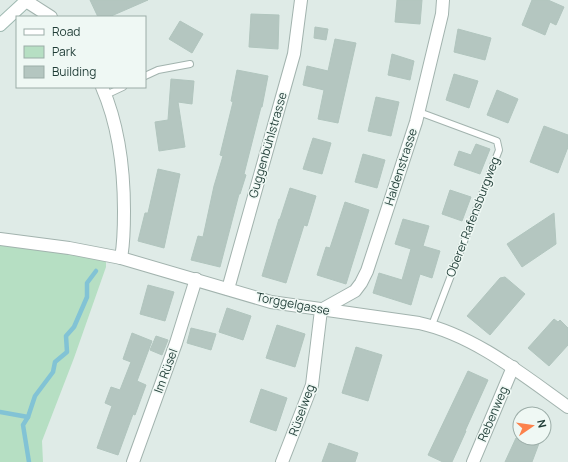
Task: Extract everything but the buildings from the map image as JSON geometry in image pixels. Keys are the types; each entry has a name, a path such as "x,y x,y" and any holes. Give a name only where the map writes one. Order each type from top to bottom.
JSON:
{"street":[{"path":"0,25 26,0 49,16"},
{"name":"Guggenbühlstrasse","path":"228,288 294,54 301,0"},
{"name":"Haldenstrasse","path":"321,310 355,291 362,283 370,263 419,112 442,14 443,0"},
{"path":"104,91 117,130 122,163 124,192 124,242 120,258"},
{"name":"Torggelgasse","path":"0,239 70,248 120,258 228,288 271,302 432,325 465,340 512,367 568,407"},
{"name":"Im Rüsel","path":"133,462 176,342 196,279"},
{"name":"Rüselweg","path":"282,462 312,384 321,310"},
{"name":"Rebenweg","path":"473,462 512,367"}],"lane":[{"path":"146,76 158,70 190,64"},
{"path":"104,91 118,88"},
{"name":"Oberer Rafensburgweg","path":"419,112 497,141 499,150 432,325"}],"green space":[{"path":"0,244 60,250 106,260 106,267 74,358 42,441 43,462 0,462"}],"waterway":[{"path":"28,417 35,396 53,372 55,362 67,352 66,336 74,327 87,297 87,283 96,271"},
{"path":"0,412 28,417 23,425 29,462"}]}
